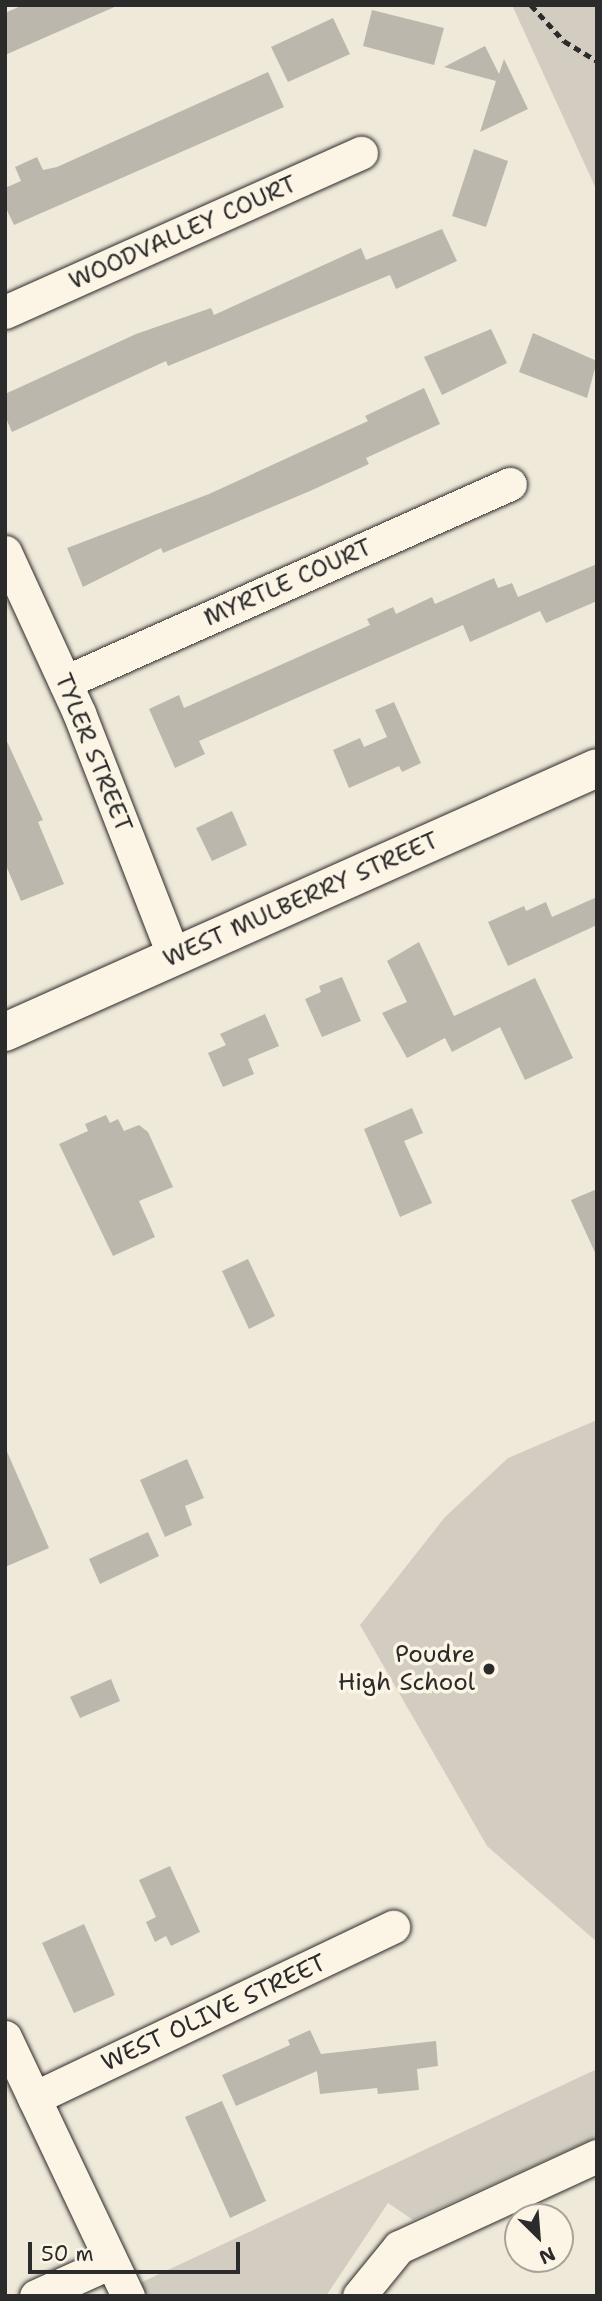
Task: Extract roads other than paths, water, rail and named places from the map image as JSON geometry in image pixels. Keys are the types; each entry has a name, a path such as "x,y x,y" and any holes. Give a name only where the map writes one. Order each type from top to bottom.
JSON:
{"main road":[{"name":"WEST MULBERRY STREET","path":"5,1032 597,768"}],"street":[{"name":"WOODVALLEY COURT","path":"5,312 361,153"},
{"name":"MYRTLE COURT","path":"65,682 510,484"},
{"name":"TYLER STREET","path":"5,552 65,682 174,957"},
{"name":"WEST OLIVE STREET","path":"34,2098 393,1927"},
{"path":"5,2037 109,2263 128,2296"},
{"path":"359,2296 399,2247 597,2156"},
{"path":"36,2296 109,2263"}],"place":[{"name":"Poudre High School","path":"489,1669"}]}
